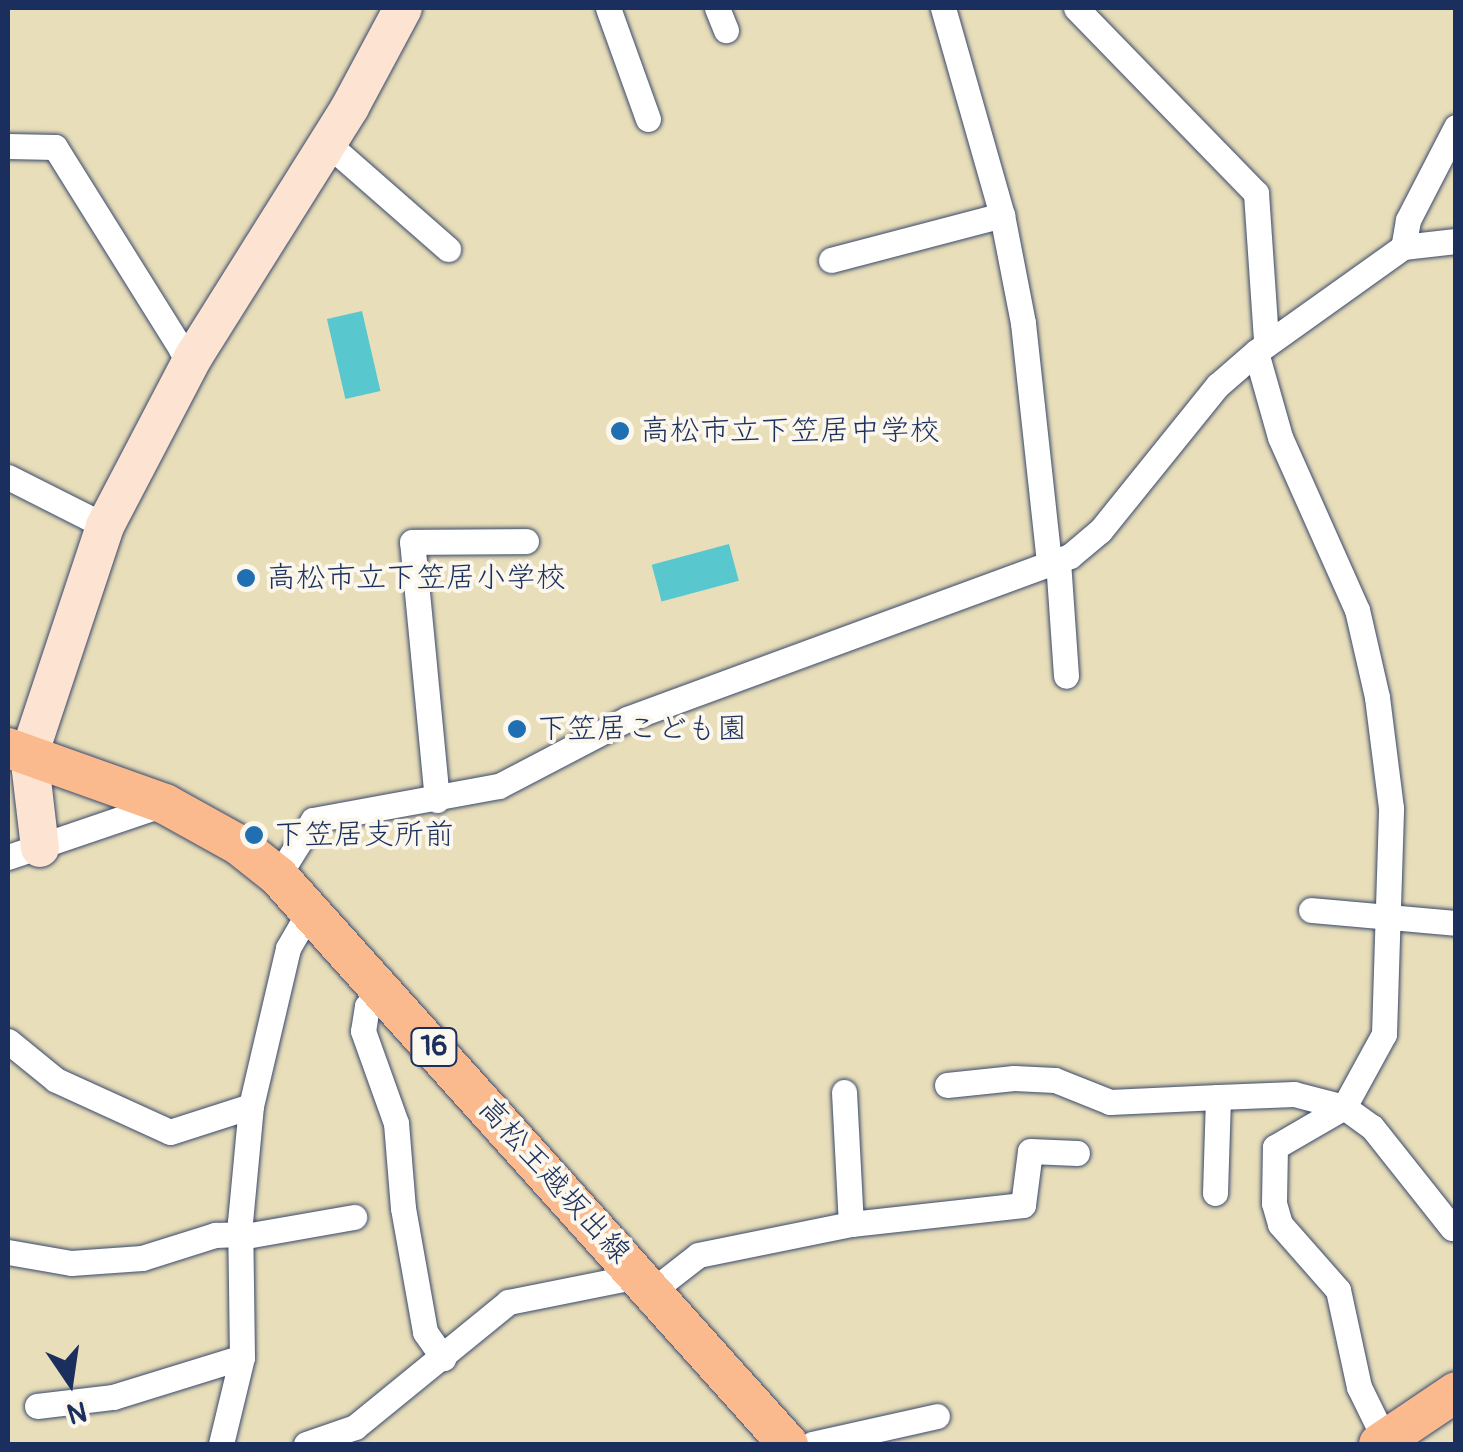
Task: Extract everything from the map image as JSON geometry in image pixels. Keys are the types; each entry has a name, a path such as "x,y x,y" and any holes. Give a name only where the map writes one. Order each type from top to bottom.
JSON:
{"main road":[{"name":"高松王越坂出線","path":"18,751 165,804 238,844 278,876 381,986 788,1444"},
{"path":"1382,1442 1456,1392"}],"street":[{"path":"165,804 24,852 18,751 105,526 194,356 327,142 402,8"},
{"path":"608,8 648,119"},
{"path":"943,8 1002,215 1023,322 1066,676"},
{"path":"1076,8 1256,193 1261,346 1280,437 1357,610 1388,778 1391,918 1384,1034 1344,1108 1275,1147 1274,1203 1280,1224 1338,1290 1359,1388 1382,1442"},
{"path":"1404,247 1408,220 1456,127"},
{"path":"327,142 448,249"},
{"path":"8,146 55,148 181,348 194,356"},
{"path":"831,260 1002,215"},
{"path":"278,876 312,820 499,786 644,713 1054,562 1100,531 1207,398 1261,346 1404,247 1456,242"},
{"path":"8,476 105,526"},
{"path":"437,800 412,542 526,541"},
{"path":"220,1444 242,1357 240,1236 251,1106 288,948 310,910"},
{"path":"1311,910 1456,923"},
{"path":"381,986 367,1006 363,1031 396,1123 403,1208 425,1332 443,1358"},
{"path":"8,1042 56,1080 170,1132 251,1106"},
{"path":"947,1085 1014,1078 1056,1080 1110,1102 1294,1094 1344,1108 1393,1149 1455,1232"},
{"path":"844,1092 851,1224"},
{"path":"1215,1192 1218,1097"},
{"path":"306,1444 354,1428 508,1302 645,1284 698,1255 851,1224 1024,1205 1030,1150 1077,1154"},
{"path":"8,1252 71,1262 142,1258 215,1235 240,1236 354,1217"},
{"path":"37,1406 113,1398 242,1357"},
{"path":"812,1444 937,1416"}],"water":[{"path":"362,311 380,391 345,399 327,319"},
{"path":"729,544 739,581 662,601 652,565"}],"place":[{"name":"高松市立下笠居中学校","path":"620,431"},
{"name":"高松市立下笠居小学校","path":"246,578"},
{"name":"下笠居こども園","path":"517,729"},
{"name":"下笠居支所前","path":"254,835"}]}
